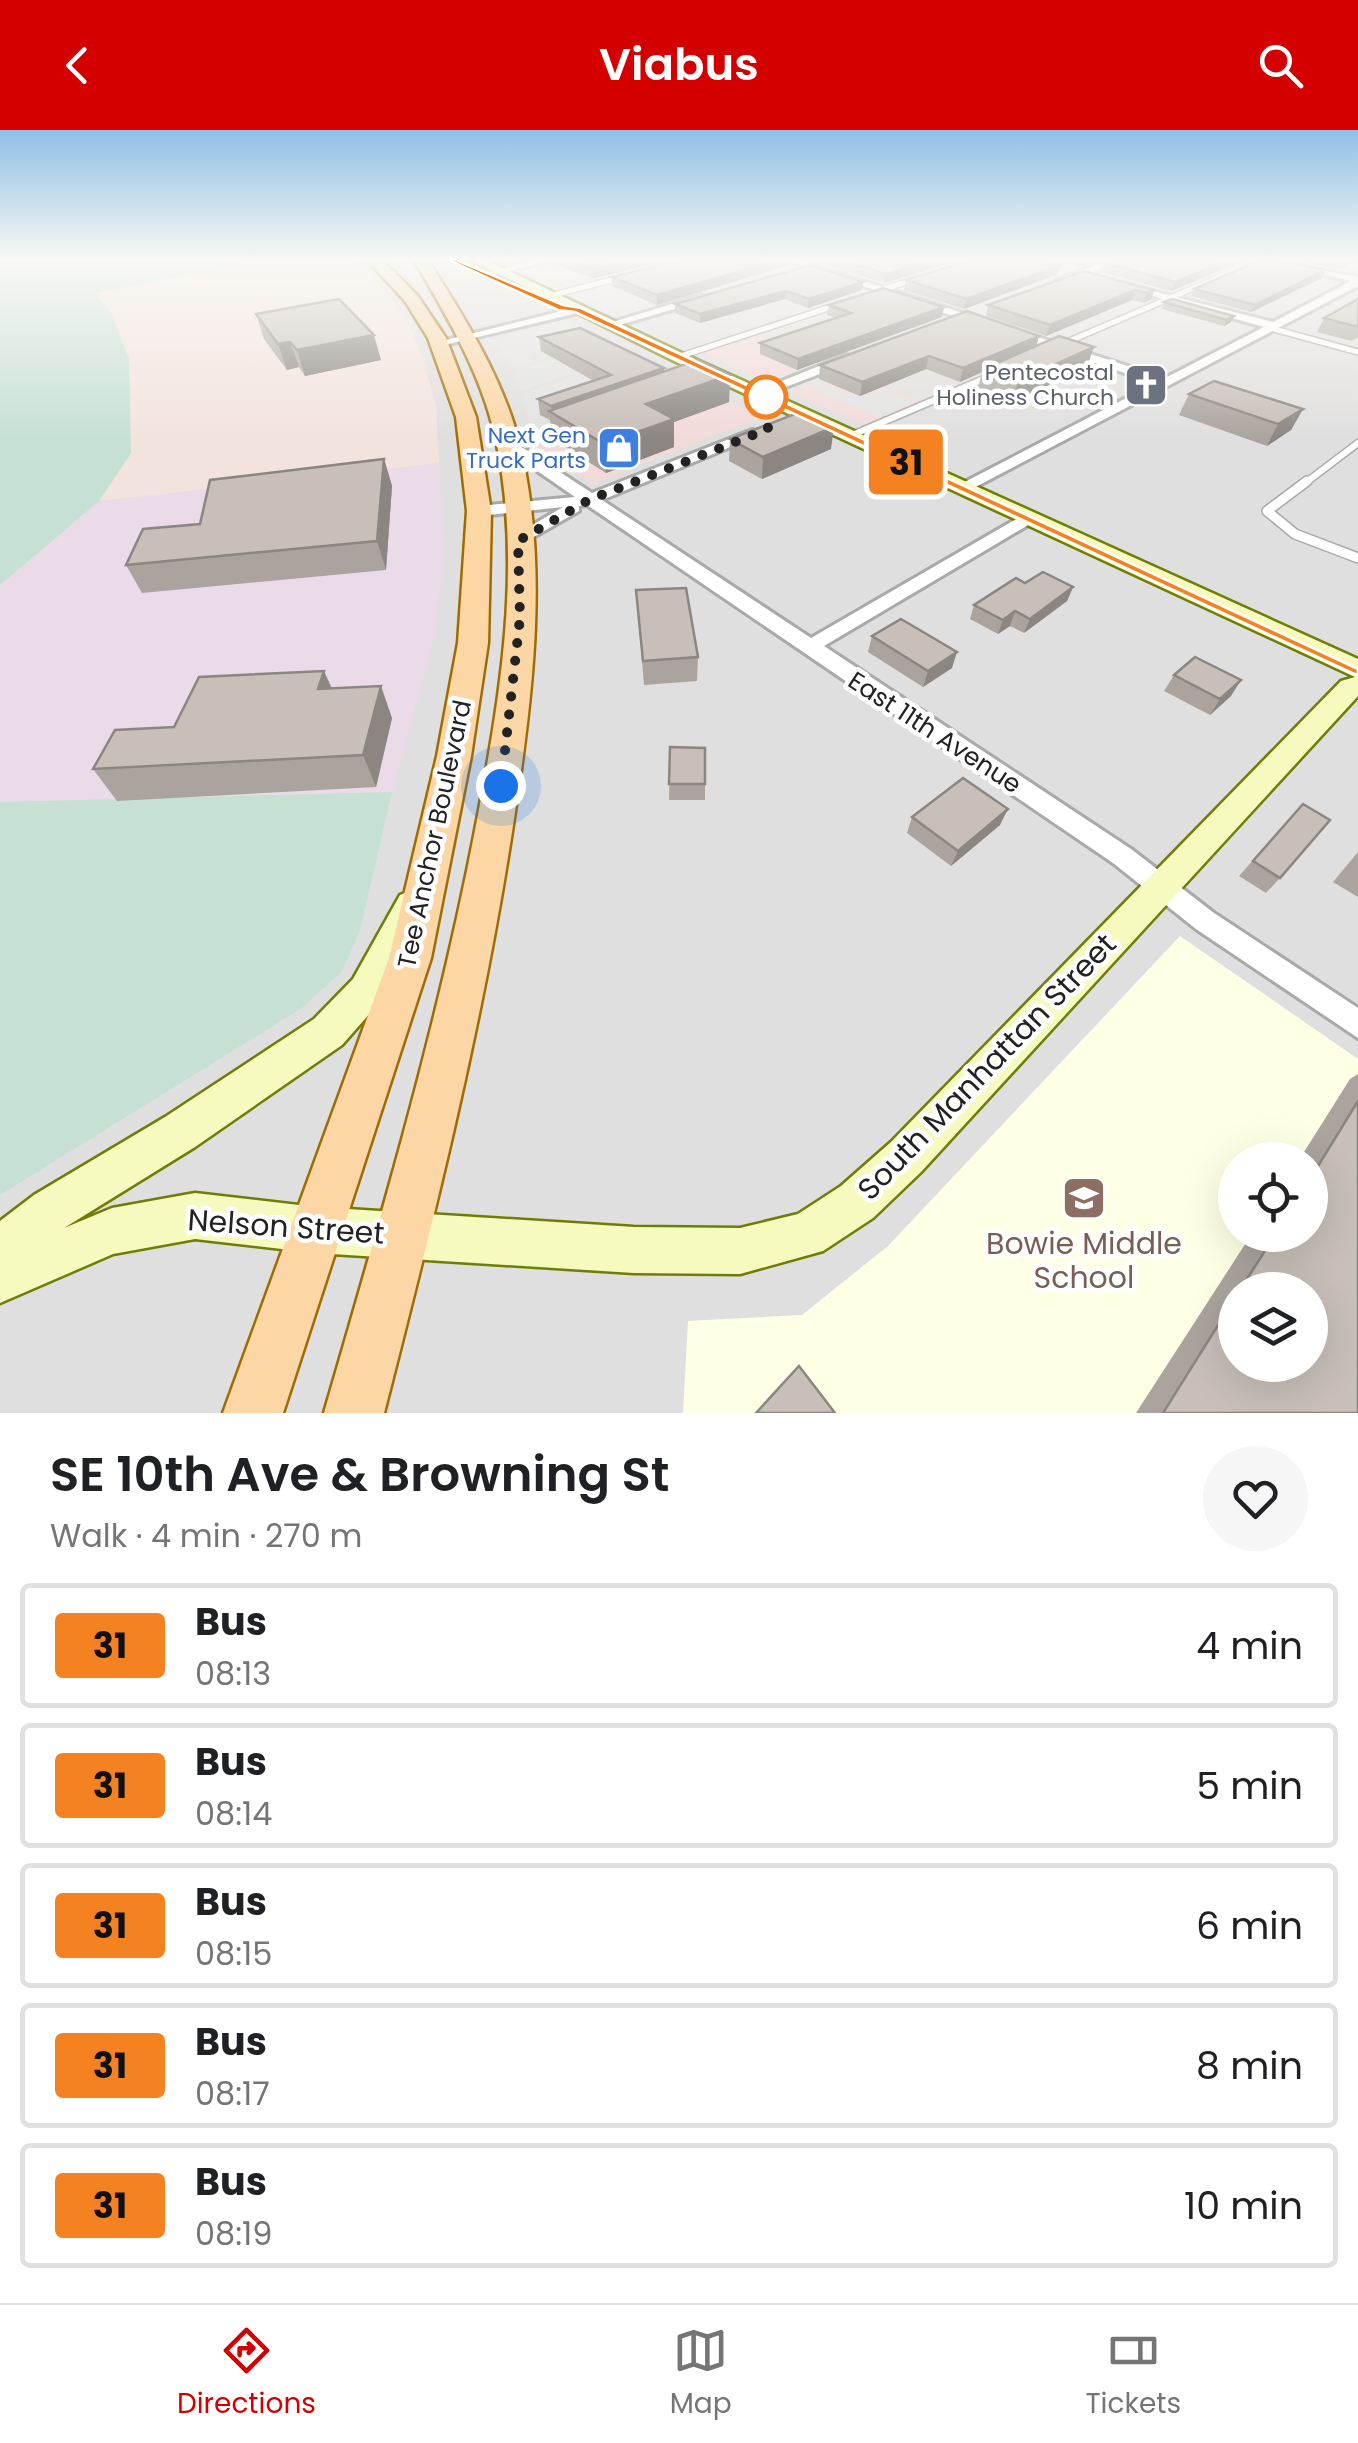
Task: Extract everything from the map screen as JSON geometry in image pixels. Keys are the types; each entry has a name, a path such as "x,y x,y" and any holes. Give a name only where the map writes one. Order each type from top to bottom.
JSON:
{"main road":[{"name":"Tee Anchor Boulevard","path":"354,1413 454,1028 490,853 511,718 520,618 518,524 509,445 484,369 431,320"},
{"name":"Tee Anchor Boulevard","path":"253,1413 410,958 454,756 472,643 479,511 454,341 445,320"},
{"path":"598,320 678,357 704,377 756,393 795,418 850,436 1358,669"},
{"name":"South Manhattan Street","path":"403,1234 634,1250 740,1251 807,1235 857,1202 906,1158 1358,685"},
{"path":"0,1250 50,1211 180,1132 328,1032 366,991 423,885"},
{"name":"Nelson Street","path":"0,1278 112,1231 195,1216 316,1230 403,1234"}],"street":[{"path":"454,341 539,320"},
{"path":"609,325 627,320"},
{"path":"946,323 954,320"},
{"path":"976,320 1165,382"},
{"path":"1247,320 1272,327"},
{"path":"964,488 1285,320"},
{"path":"756,393 858,355"},
{"path":"479,511 518,524 768,429"},
{"name":"East 11th Avenue","path":"509,445 1122,856 1205,921 1358,1024"},
{"path":"518,524 589,500"},
{"path":"807,648 1029,518"}],"lane":[{"path":"678,357 791,320"},
{"path":"1040,354 1121,320"},
{"path":"1272,327 1358,352"},
{"path":"850,436 1005,369"},
{"path":"509,445 583,419"},
{"path":"1358,443 1267,510 1272,520 1293,532 1358,558"}],"shaded area":[{"path":"0,320 1358,320 1358,1413 0,1413"},
{"path":"0,320 114,320 129,359 131,453 99,501 0,585"},
{"path":"100,320 406,320 422,355 436,405 439,463 99,501 131,453"},
{"path":"566,321 597,336 539,351 527,357 535,362 510,369 496,341"},
{"path":"755,334 820,361 764,380 701,352"},
{"path":"551,359 577,372 521,391 513,371"},
{"path":"655,364 686,378 618,387 538,414 549,424 531,429 522,394 578,375 594,384"},
{"path":"841,370 920,401 864,425 789,392"},
{"path":"838,371 847,375 827,384 859,398 881,389 913,402 878,417 803,384"},
{"path":"694,384 761,417 592,484 529,444"},
{"path":"439,463 444,556 433,642 392,792 0,802 0,585 99,501"},
{"path":"392,792 360,930 342,971 302,1008 0,1195 0,802"},
{"name":"Bowie Middle School","path":"1180,936 1358,1059 1358,1413 683,1413 688,1321 802,1315 888,1246"}],"building":[{"path":"260,320 359,320 374,335 297,350 290,342 278,344"},
{"path":"830,320 908,320 798,359 760,343"},
{"path":"943,320 993,320 1039,336 963,368 929,356 862,382 820,365"},
{"path":"1034,320 1062,320 1050,325"},
{"path":"1331,320 1358,320 1358,327"},
{"path":"580,328 664,368 551,406 538,399 611,375 539,337"},
{"path":"1059,336 1094,347 1018,381 983,369"},
{"path":"697,360 730,375 646,404 674,419 604,444 549,411"},
{"path":"1214,381 1303,409 1278,424 1189,394"},
{"path":"800,412 834,427 763,457 730,439"},
{"path":"384,459 377,541 126,565 143,529 200,524 210,480"},
{"path":"1043,572 1073,587 1030,619 1015,611 1003,620 974,605 1016,578 1025,583"},
{"path":"686,588 698,657 643,661 636,590"},
{"path":"901,619 957,652 928,671 872,636"},
{"path":"1195,657 1241,680 1220,699 1174,675"},
{"path":"324,671 318,689 381,686 363,755 93,769 115,730 174,727 199,677"},
{"path":"670,747 705,748 705,784 669,784"},
{"path":"963,778 1008,809 958,851 912,817"},
{"path":"1303,804 1330,820 1280,878 1253,861"},
{"path":"1358,1101 1358,1413 1163,1413 1218,1325 1218,1382 1328,1382 1328,1272 1251,1272 1264,1252 1328,1252 1328,1150"},
{"path":"799,1366 835,1413 756,1413"}],"bus line":[{"name":"31","path":"599,320 1358,669"}],"place":[{"name":"Pentecostal Holiness Church","path":"1146,385"},
{"name":"Next Gen Truck Parts","path":"619,448"},
{"name":"Bowie Middle School","path":"1084,1198"}],"route":[{"path":"501,786 520,618 518,541 589,500 768,429 766,397"}]}
